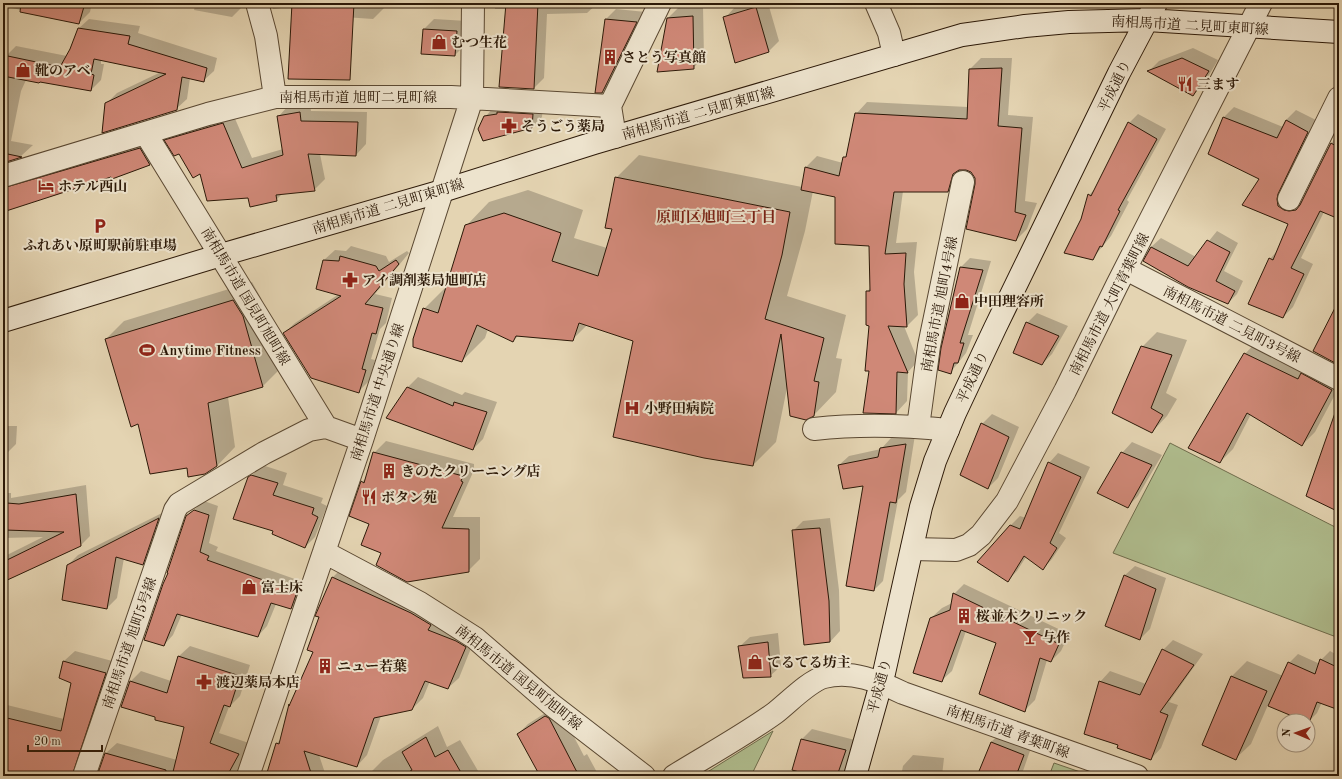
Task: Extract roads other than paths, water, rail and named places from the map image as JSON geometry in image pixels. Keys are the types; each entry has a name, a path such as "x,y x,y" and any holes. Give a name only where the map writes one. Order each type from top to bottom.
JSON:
{"street":[{"path":"257,3 266,36 275,97"},
{"name":"南相馬市道 中央通り線","path":"248,776 362,440 472,98 473,3"},
{"path":"615,137 610,106 660,3"},
{"path":"876,3 889,33 894,55"},
{"name":"南相馬市道 大町青葉町線","path":"912,549 956,550 969,544 981,535 1007,501 1058,405 1261,3"},
{"name":"南相馬市道 二見町東町線","path":"3,321 221,255 442,191 615,137 962,35 1152,11 1249,28 1339,32"},
{"name":"平成通り","path":"855,776 881,682 923,501 935,460 999,321 1152,11"},
{"name":"南相馬市道 旭町二見町線","path":"3,176 208,114 275,97 472,98 610,106"},
{"path":"1289,199 1339,98"},
{"name":"南相馬市道 国見町旭町線","path":"146,134 326,427"},
{"name":"南相馬市道 旭町4号線","path":"918,427 929,346 963,182"},
{"name":"南相馬市道 二見町3号線","path":"1126,269 1339,379"},
{"path":"814,429 850,425 918,427 948,430"},
{"path":"326,427 362,440"},
{"name":"南相馬市道 旭町5号線","path":"84,776 175,510 184,499 264,453 309,430 326,427"},
{"name":"南相馬市道 国見町旭町線","path":"324,552 420,603 475,638 552,705 644,776"},
{"path":"674,776 774,713 823,677 858,676 881,682"},
{"name":"南相馬市道 青葉町線","path":"881,682 903,693 1137,776"}],"place":[{"name":"むつ生花","path":"439,42"},
{"name":"さとう写真館","path":"610,57"},
{"name":"靴のアベ","path":"23,70"},
{"name":"三ます","path":"1185,84"},
{"name":"そうごう薬局","path":"509,126"},
{"name":"ホテル西山","path":"46,186"},
{"name":"ふれあい原町駅前駐車場","path":"100,226"},
{"name":"アイ調剤薬局旭町店","path":"350,280"},
{"name":"中田理容所","path":"962,301"},
{"name":"Anytime Fitness","path":"147,350"},
{"name":"小野田病院","path":"632,408"},
{"name":"きのたクリーニング店","path":"389,471"},
{"name":"ボタン苑","path":"369,497"},
{"name":"富士床","path":"249,587"},
{"name":"桜並木クリニック","path":"964,616"},
{"name":"与作","path":"1030,637"},
{"name":"てるてる坊主","path":"755,662"},
{"name":"ニュー若葉","path":"325,666"},
{"name":"渡辺薬局本店","path":"204,682"}],"district":[{"name":"原町区旭町三丁目","path":"716,217"}]}
